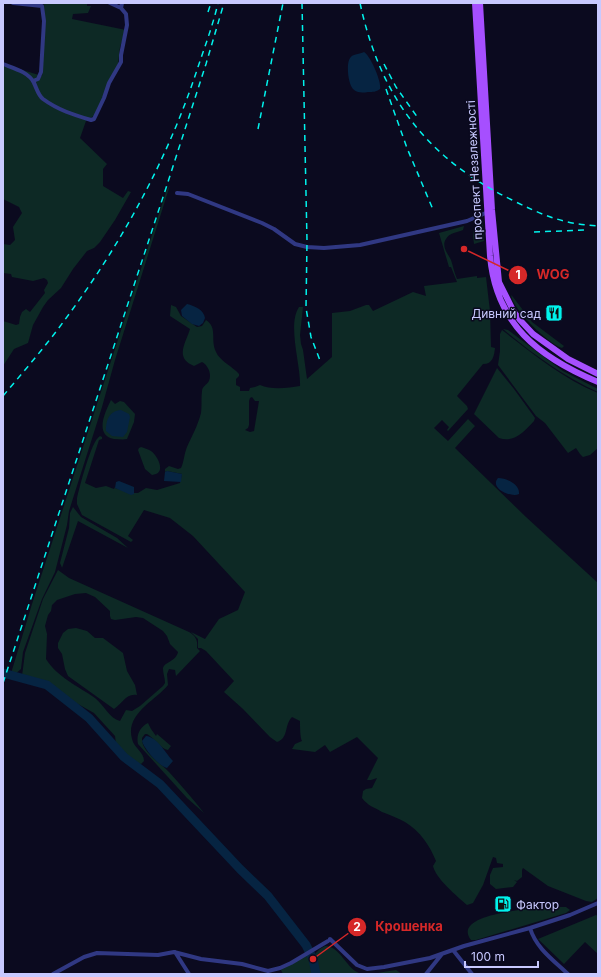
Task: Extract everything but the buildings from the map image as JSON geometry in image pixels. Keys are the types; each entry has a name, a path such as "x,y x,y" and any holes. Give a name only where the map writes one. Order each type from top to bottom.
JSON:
{"main road":[{"name":"проспект Незалежності","path":"475,3 490,211 499,282 517,316 533,334 557,352 578,365 598,374"},
{"name":"проспект Незалежності","path":"480,3 492,273 496,291 505,312 512,323 527,339 570,369 598,382"}],"street":[{"path":"13,3 40,5 44,21 41,72 40,77 33,81"},
{"path":"3,64 23,73 33,81 38,93 43,99 66,112 92,120 95,118 109,83 121,62 127,25 126,14 121,8 110,3"},
{"path":"121,8 122,3"},
{"path":"177,193 188,194 262,223 274,229 295,244 307,247 324,248 360,245 467,221 490,211"},
{"path":"53,974 84,958 98,953 158,955 174,952 201,959 242,964 268,971 291,963 329,940 357,965 367,969 384,968 530,928 597,905"},
{"path":"530,928 534,939 541,948 568,974"},
{"path":"453,950 472,974"},
{"path":"174,952 189,974"},
{"path":"426,974 443,953"}],"green space":[{"path":"44,3 87,3 87,6 91,6 88,13 73,14 72,19 126,30 120,47 118,65 95,115 86,121 80,138 107,164 103,169 103,186 123,198 128,191 131,192 100,242 94,248 87,251 61,288 43,307 33,325 28,343 14,349 3,366 3,321 16,325 19,324 22,312 26,309 30,312 45,293 44,290 48,283 44,278 33,281 12,277 11,274 3,273 3,244 10,245 15,240 13,227 22,213 19,207 3,199 3,64 42,76 45,28"},
{"path":"170,185 69,511 55,572 42,599 23,652 21,669 14,675 12,670 32,604 166,192"},
{"path":"481,223 483,225 484,241 474,244 474,229"},
{"path":"464,226 463,230 447,237 444,244 457,279 477,276 477,278 486,277 490,311 491,347 495,348 491,361 483,364 457,396 468,409 448,431 447,430 449,427 442,420 434,428 448,441 468,419 475,426 455,448 526,517 598,583 598,898 592,902 548,886 523,868 522,877 517,881 514,880 517,882 513,887 496,889 490,884 490,875 493,868 503,867 503,864 497,863 496,858 493,857 483,885 473,903 467,905 447,887 438,876 433,866 436,861 434,855 420,834 405,822 371,806 362,798 363,791 372,788 377,778 367,780 378,758 357,737 330,752 325,745 315,752 292,749 295,744 302,741 300,734 300,721 292,717 283,738 277,742 224,692 234,681 206,651 198,648 198,639 191,632 205,639 219,619 238,610 245,592 193,536 170,518 144,510 128,536 133,540 131,542 82,515 77,504 77,498 86,464 93,446 100,436 102,439 99,440 85,483 96,488 106,486 114,489 115,487 134,494 146,488 157,490 180,483 182,474 167,471 165,472 165,469 169,466 178,469 181,468 186,450 201,413 202,389 209,381 210,376 209,370 204,363 202,362 194,366 184,359 184,345 190,329 170,316 171,305 176,307 181,316 197,327 202,326 206,320 210,323 213,330 214,347 216,352 223,361 239,374 236,379 236,385 240,387 240,391 249,391 250,388 260,385 274,388 300,386 294,334 294,324 299,307 303,307 300,335 307,379 332,357 332,313 350,311 366,305 369,305 373,311 413,292 426,296 424,286 457,282 451,267 449,267 439,233","holes":["252,397 255,401 259,401 254,431 250,432 245,430 249,425 249,401"]},
{"path":"511,295 532,322 564,346 562,348 549,340 532,326 518,309"},
{"path":"503,329 508,330 563,371 598,389 598,392 585,386 549,364"},
{"path":"502,330 560,373 598,393 598,448 590,455 583,457 576,448 568,453 545,423 536,416 498,365 500,334"},
{"path":"497,368 535,418 534,421 522,433 514,438 499,438 474,414"},
{"path":"111,400 115,404 120,401 124,402 135,414 134,422 127,439 114,439 108,437 104,433 104,417"},
{"path":"141,447 154,453 160,464 159,472 157,474 152,475 145,469 138,450"},
{"path":"73,507 81,517 117,538 128,548 78,521 62,568 60,563 69,528 70,513"},
{"path":"58,570 69,578 189,632 196,639 197,648 200,651 176,676 175,670 169,669 167,674 168,685 142,709 133,722 131,730 132,739 144,758 144,761 141,764 121,751 116,744 115,736 94,713 44,685 31,682 22,676 25,653 43,599","holes":["86,593 95,597 110,611 111,619 115,620 136,617 143,618 163,631 170,644 178,652 175,658 164,667 163,671 165,683 163,686 140,706 132,711 126,710 120,721 113,717 95,698 68,681 56,671 46,659 47,634 45,626 52,605 57,600 75,594"]},
{"path":"76,628 87,631 95,638 103,638 123,653 127,671 135,685 137,695 127,697 114,709 68,676 62,654 58,648 58,643 63,633 68,629"},
{"path":"148,723 156,736 157,734 171,746 168,750 165,749 150,736 145,734 142,738 148,753 166,769 204,813 187,798 138,744 139,732"},
{"path":"566,907 570,910 566,913 476,940 471,940 468,930 474,922 488,916 505,912"},
{"path":"596,915 598,916 598,954 585,942 564,964 538,939"},
{"path":"325,946 330,947 339,953 350,967 363,974 283,974 280,968 309,951 313,958 318,951"},
{"path":"396,970 402,974 372,974"}],"water":[{"path":"364,52 372,63 379,81 380,89 364,93 358,92 351,86 348,72 348,62 353,56"},
{"path":"187,304 199,309 203,313 205,318 203,323 199,326 192,324 182,316 181,310"},
{"path":"121,410 129,414 130,417 127,432 123,437 112,436 106,431 109,417 114,412"},
{"path":"167,471 182,474 181,482 164,481 165,472"},
{"path":"498,478 512,482 519,490 519,494 511,495 499,489 496,485"},
{"path":"119,481 134,487 134,494 131,495 115,488 116,482"},
{"path":"146,736 154,739 173,761 167,768 152,757 143,744 142,741"}],"waterway":[{"path":"3,673 47,685 89,718 124,757 160,784 240,869 268,896 306,945 313,959 316,974"}],"railway":[{"path":"208,12 211,3"},
{"path":"3,396 64,321 105,261 142,199 173,135 209,35 218,3"},
{"path":"3,683 167,185 224,3"},
{"path":"258,129 283,3"},
{"path":"302,3 307,241 306,308 311,337 321,363"},
{"path":"360,3 369,36 380,67 394,95 411,121 431,144 455,165 482,183 512,200 553,218 585,225 598,226"},
{"path":"384,64 396,87 418,118"},
{"path":"386,89 407,148 434,212"},
{"path":"534,232 586,230"}],"place":[{"name":"WOG","path":"464,249"},
{"name":"Дивний сад","path":"554,313"},
{"name":"Фактор","path":"503,904"},
{"name":"Крошенка","path":"313,959"}]}
